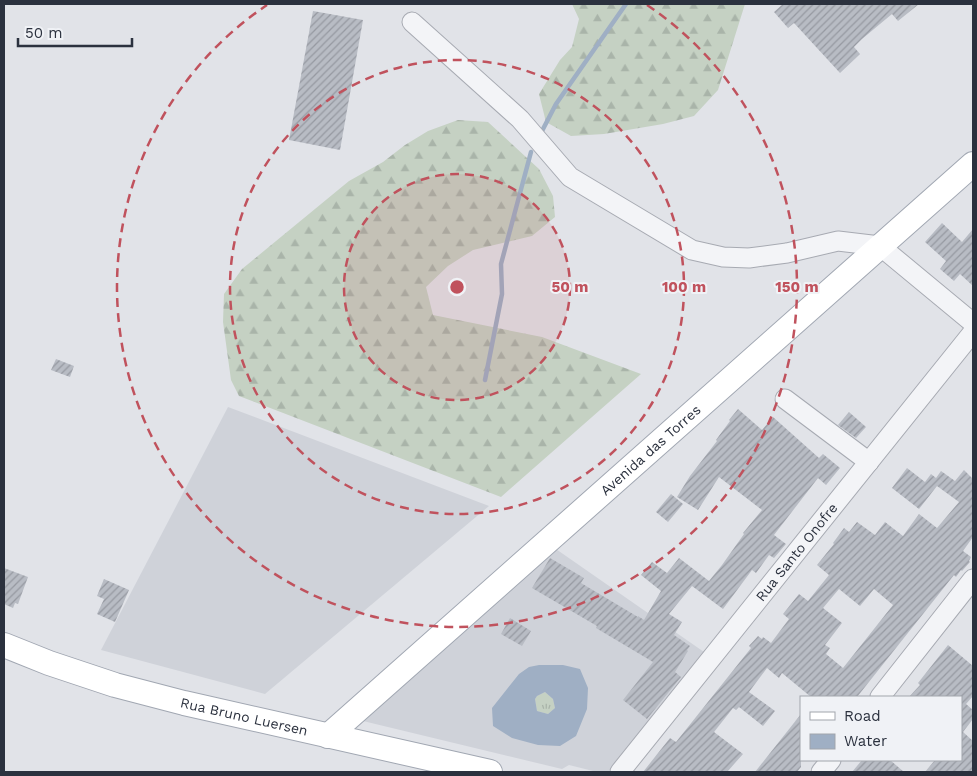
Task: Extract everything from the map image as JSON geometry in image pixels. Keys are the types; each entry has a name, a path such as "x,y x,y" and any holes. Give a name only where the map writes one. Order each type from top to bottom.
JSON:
{"main road":[{"name":"Avenida das Torres","path":"328,736 973,164"},
{"name":"Rua Bruno Luersen","path":"4,645 49,663 115,685 184,703 490,772"}],"street":[{"path":"412,22 520,119 570,177 692,250 723,257 750,258 838,242 880,246 973,323"},
{"name":"Rua Santo Onofre","path":"620,772 973,332"},
{"path":"785,398 869,462"},
{"path":"881,696 973,579"},
{"path":"821,772 830,761"}],"shaded area":[{"path":"228,407 489,506 265,694 101,650"},
{"path":"553,547 704,652 608,772 597,772 569,765 562,769 363,721"}],"green space":[{"path":"572,4 745,4 718,90 694,116 663,124 604,134 571,136 546,122 539,94 560,60 572,47 579,19"},
{"path":"458,120 488,122 539,169 553,196 555,217 532,236 473,250 448,266 426,287 433,315 542,337 641,374 501,497 239,396 231,380 223,322 224,294 242,269 349,181 383,162 405,145 428,131"},
{"path":"545,692 553,699 555,708 548,714 537,711 535,699"}],"water":[{"path":"563,665 580,669 588,688 587,709 576,736 560,746 538,745 512,738 493,726 492,708 519,674 529,667","holes":["545,692 553,699 555,708 548,714 537,711 535,699 537,696"]}],"building":[{"path":"783,4 919,4 898,21 892,14 862,39 854,47 860,54 840,73 794,23 788,28 774,12"},
{"path":"313,11 363,20 340,150 289,140"},
{"path":"942,223 962,242 973,229 973,286 960,274 954,281 940,269 946,261 925,242"},
{"path":"56,359 74,366 70,377 51,370"},
{"path":"738,409 762,430 773,417 819,458 823,454 840,468 826,485 818,478 774,535 786,544 774,558 769,555 756,573 752,570 723,609 692,586 669,614 682,622 674,635 690,646 675,672 681,677 647,719 623,700 653,662 532,588 550,558 584,578 581,583 644,620 661,591 641,575 652,562 667,573 679,558 709,581 762,510 719,477 698,510 677,497"},
{"path":"849,412 866,427 856,438 838,425"},
{"path":"907,468 925,482 931,474 936,478 941,471 955,481 964,470 973,479 973,537 963,551 971,557 970,562 956,577 954,575 858,696 810,696 782,673 779,678 767,668 749,692 775,711 763,726 739,707 736,710 733,708 714,732 743,754 727,772 643,772 670,738 676,742 751,648 749,646 758,636 771,643 789,619 783,614 799,594 808,601 829,575 817,565 844,528 849,532 857,522 875,535 885,522 903,536 919,514 937,528 959,502 937,486 919,509 892,488","holes":["839,589 860,606 874,589 893,605 843,668 826,654 830,648 825,645 842,623 823,608"]},
{"path":"671,494 683,504 668,522 656,512"},
{"path":"4,568 28,577 18,604 15,603 13,608 4,604"},
{"path":"104,579 129,590 115,622 97,614 104,599 97,596"},
{"path":"510,618 531,631 522,646 501,634"},
{"path":"948,645 973,666 973,696 966,704 973,710 973,719 963,732 973,741 973,772 925,772 934,761 962,761 962,696 910,696 920,685 918,683"},
{"path":"800,715 801,767 797,772 755,772"},
{"path":"861,761 891,761 904,772 852,772"}],"waterway":[{"path":"542,131 556,104 626,4"},
{"path":"485,380 502,294 501,264 531,152"}]}
